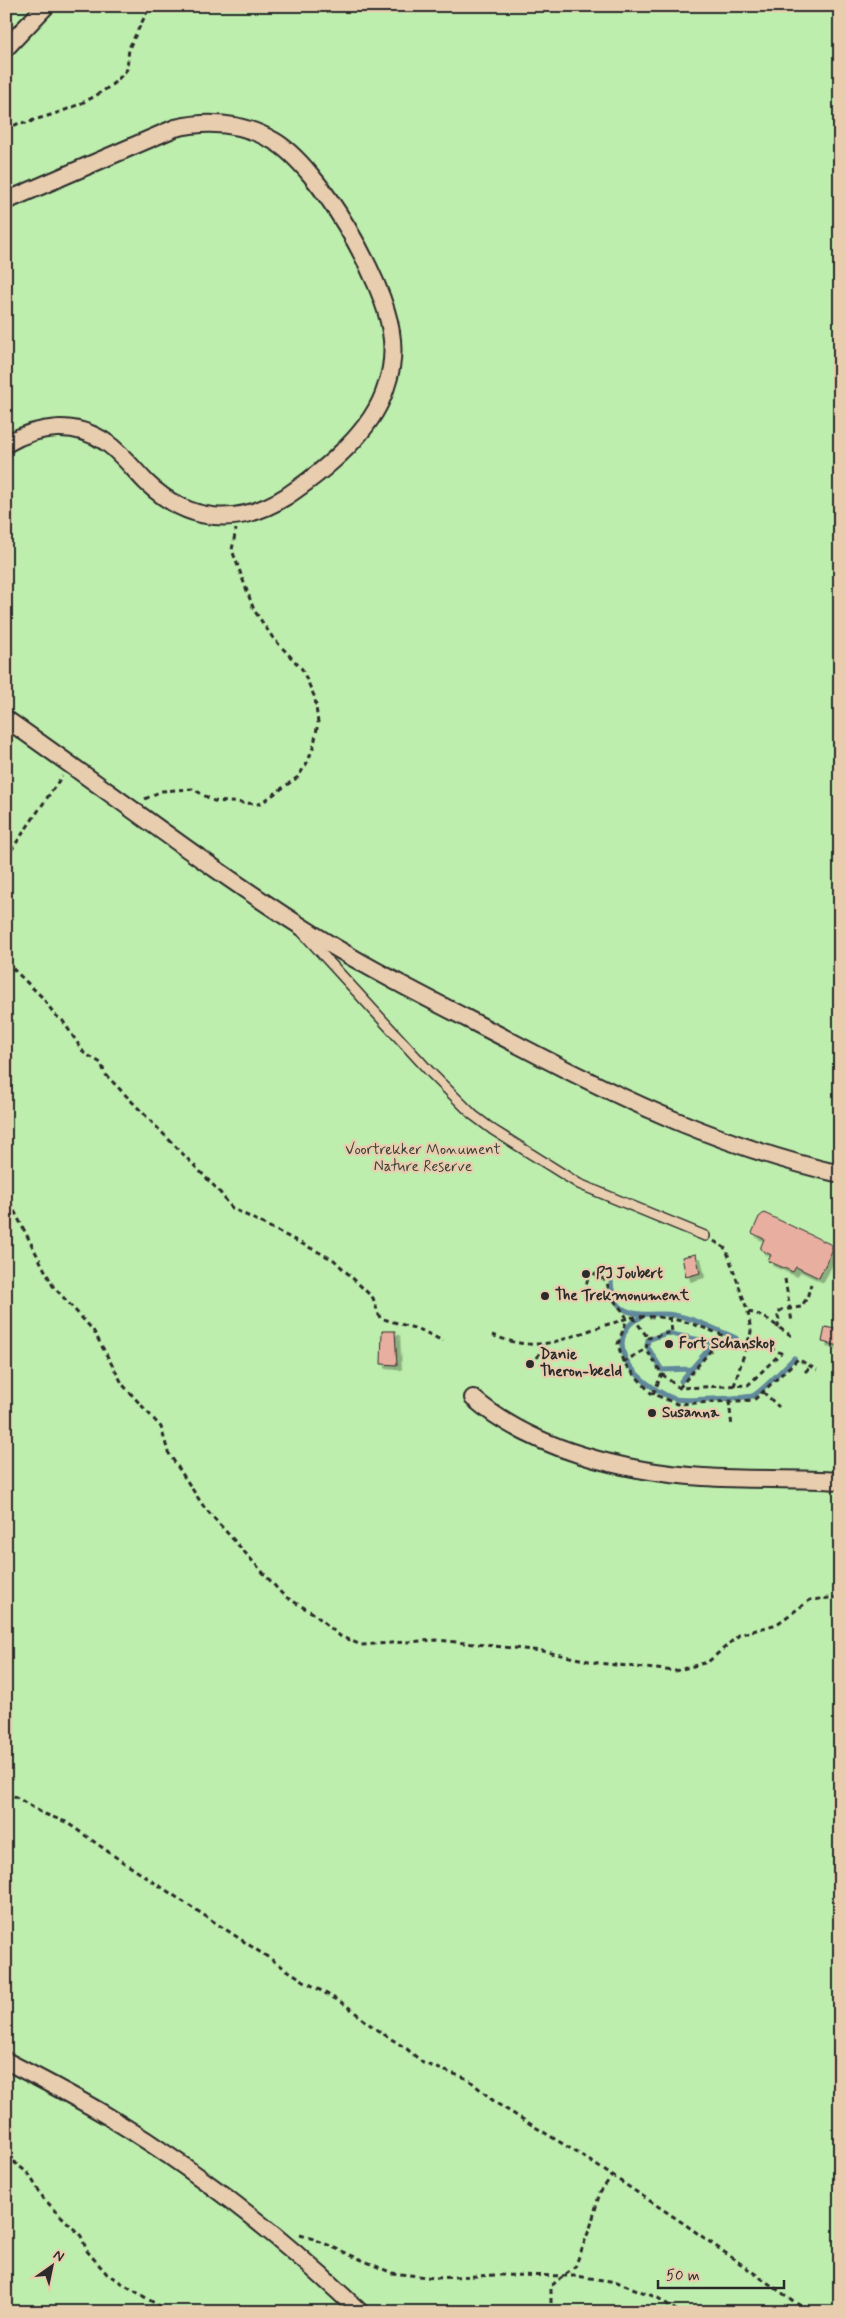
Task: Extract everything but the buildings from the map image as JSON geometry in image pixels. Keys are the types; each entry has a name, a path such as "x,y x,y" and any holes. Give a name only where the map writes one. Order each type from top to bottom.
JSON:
{"street":[{"path":"6,48 46,6"},
{"path":"6,201 175,128 205,123 238,126 274,141 301,163 317,183 363,258 387,313 392,348 387,385 381,402 359,434 312,477 263,510 236,516 208,516 189,511 169,501 148,484 118,453 92,435 73,429 56,427 37,431 6,444"},
{"path":"6,719 290,919 365,965 615,1094 666,1118 742,1147 840,1174"},
{"path":"473,1398 488,1411 532,1436 563,1448 621,1465 703,1477 840,1481"},
{"path":"6,2061 109,2117 178,2164 269,2231 315,2269 360,2312"}],"lane":[{"path":"290,919 430,1072 473,1114 493,1130 579,1184 705,1236"}],"path":[{"path":"6,130 21,122 28,124 33,120 70,109 109,87 127,69 129,48 150,6"},
{"path":"144,800 161,791 193,789 214,801 260,804 298,777 308,761 314,745 318,724 315,698 302,669 272,638 254,610 232,550 236,538 236,516"},
{"path":"6,858 44,800 70,765"},
{"path":"6,962 43,998 54,1015 63,1021 84,1053 101,1063 105,1074 218,1190 232,1208 334,1260 373,1298 380,1318 421,1330 443,1341"},
{"path":"6,1195 53,1286 93,1330 123,1385 160,1426 168,1452 204,1507 284,1596 313,1613 340,1636 361,1645 437,1640 542,1652 598,1663 675,1671 708,1662 739,1635 777,1624 810,1600 840,1597"},
{"path":"705,1236 726,1249 748,1312 751,1332 734,1386"},
{"path":"584,1293 590,1271 607,1281 614,1304 627,1319"},
{"path":"785,1279 792,1322"},
{"path":"777,1328 780,1322 778,1314 781,1310 801,1306 807,1298 811,1284"},
{"path":"748,1312 763,1314 777,1328 792,1336"},
{"path":"633,1317 648,1338 646,1349 662,1374 680,1388 748,1385 781,1353 748,1338"},
{"path":"492,1335 511,1343 535,1346 571,1338 633,1317 670,1317 703,1327 745,1347"},
{"path":"648,1338 657,1334 672,1332 670,1317"},
{"path":"627,1319 618,1344 623,1362 653,1394 677,1404 694,1405 754,1400 798,1359 817,1370"},
{"path":"680,1388 717,1343 745,1347"},
{"path":"537,1358 542,1344"},
{"path":"623,1362 646,1349"},
{"path":"805,1372 811,1366"},
{"path":"653,1394 662,1374"},
{"path":"635,1383 638,1380"},
{"path":"763,1392 779,1408"},
{"path":"729,1401 732,1427"},
{"path":"6,1791 42,1813 66,1822 120,1860 288,1970 346,2005 374,2028 407,2049 423,2063 468,2079 496,2103 612,2176 809,2312"},
{"path":"6,2156 28,2173 44,2199 81,2236 86,2251 106,2274 168,2312"},
{"path":"551,2312 551,2286 575,2267 591,2225 600,2192 612,2176"},
{"path":"296,2234 314,2239 392,2273 436,2278 496,2275 576,2276 617,2282 658,2298 679,2312"}],"green space":[{"name":"Voortrekker Monument Nature Reserve","path":"6,6 840,6 840,2312 6,2312"}],"waterway":[{"path":"611,1280 615,1299 626,1311 642,1314 681,1316 736,1338"},
{"path":"640,1318 630,1324 625,1331 622,1345 624,1355 629,1365 646,1382 675,1399 689,1400 752,1396 767,1385 794,1358"},
{"path":"681,1381 714,1343 667,1333 648,1340 647,1346 662,1370 691,1369"}],"place":[{"name":"PJ Joubert","path":"586,1274"},
{"name":"The Trekmonument","path":"545,1296"},
{"name":"Fort Schanskop","path":"669,1344"},
{"name":"Danie Theron-beeld","path":"530,1364"},
{"name":"Susanna","path":"652,1413"}]}
